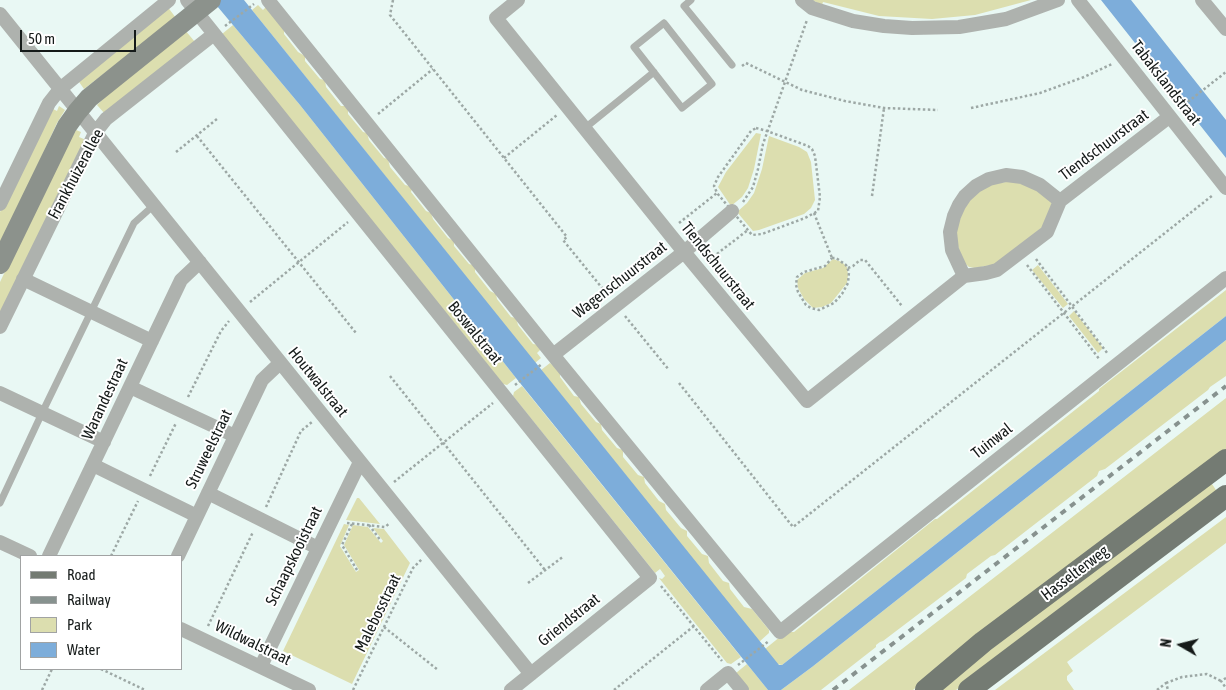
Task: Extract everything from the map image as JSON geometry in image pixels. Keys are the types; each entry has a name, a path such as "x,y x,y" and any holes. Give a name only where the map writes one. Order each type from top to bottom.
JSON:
{"main road":[{"name":"Frankhuizerallee","path":"0,264 67,126 77,112 89,98 200,4"},
{"name":"Hasselterweg","path":"926,690 983,642 1225,462"},
{"name":"Hasselterweg","path":"969,690 1226,496"}],"street":[{"path":"0,204 49,103 60,88 169,0"},
{"path":"268,0 367,123 549,358"},
{"name":"Tiendschuurstraat","path":"518,0 496,18 684,252 807,401 964,276 997,270 1023,251 1047,232 1060,201 1169,117"},
{"path":"807,4 853,21 884,26 938,28 959,27 1006,19 1058,0"},
{"name":"Tabakslandstraat","path":"1078,0 1225,187"},
{"path":"1202,0 1226,29"},
{"name":"Boswalstraat","path":"200,4 214,34 358,214 508,391 650,578"},
{"name":"Houtwalstraat","path":"0,14 531,674"},
{"name":"Frankhuizerallee","path":"0,327 95,133 106,119 214,34"},
{"name":"Tiendschuurstraat","path":"964,276 952,250 950,232 959,204 976,186 989,179 1006,175 1022,177 1040,185 1060,201"},
{"name":"Wagenschuurstraat","path":"549,358 684,252 732,211"},
{"name":"Warandestraat","path":"50,555 181,280 200,262"},
{"path":"23,278 91,313 152,341"},
{"name":"Tuinwal","path":"549,358 780,632 1226,278"},
{"name":"Struweelstraat","path":"178,555 262,380 280,362"},
{"path":"130,387 235,436"},
{"path":"0,393 104,442"},
{"name":"Schaapskooistraat","path":"261,666 360,462"},
{"path":"93,465 197,516"},
{"path":"208,493 318,548"},
{"path":"0,542 28,555"},
{"name":"Griendstraat","path":"510,690 650,578"},
{"name":"Wildwalstraat","path":"182,629 309,690"},
{"path":"707,690 728,673 742,690"}],"lane":[{"path":"690,0 684,6 732,65"},
{"path":"664,23 712,84 682,108 654,72 634,47 664,23"},
{"path":"585,128 654,72"},
{"path":"0,503 134,223 154,205"}],"path":[{"path":"214,34 259,0"},
{"path":"392,0 390,16 567,237 564,240 669,370"},
{"path":"732,211 743,202 753,187 767,130 784,83 807,4"},
{"path":"971,108 1040,93 1084,77 1123,58"},
{"path":"740,68 746,63 784,83 826,97 884,108 938,110"},
{"path":"367,123 433,69"},
{"path":"1182,106 1226,72"},
{"path":"504,158 567,106"},
{"path":"872,196 884,108"},
{"path":"176,152 217,119"},
{"path":"756,128 767,130 808,146 812,149 815,156 820,197 818,210 805,218 762,234 752,235 717,193 714,186 718,177 751,131 756,128"},
{"path":"197,136 356,333"},
{"path":"679,383 793,527 1225,187"},
{"path":"668,232 717,193"},
{"path":"814,213 832,258 843,262 848,268 849,280 837,300 823,309 814,310 806,305 798,292 796,277 804,272 825,266 832,258"},
{"path":"112,555 221,331 239,311 358,214"},
{"path":"698,269 748,230"},
{"path":"1023,251 1073,307 1113,368"},
{"path":"1023,251 1064,314 1113,368"},
{"path":"848,268 860,260 865,260 911,318"},
{"path":"383,491 549,358"},
{"path":"390,376 545,570"},
{"path":"331,522 386,527 401,514"},
{"path":"352,524 342,545 357,570"},
{"path":"369,525 381,541"},
{"name":"Malebosstraat","path":"353,690 413,568 431,551"},
{"path":"528,583 564,556"},
{"path":"650,578 656,580 694,626 725,665 728,673 769,641"},
{"path":"614,690 694,626"},
{"path":"384,627 438,670"},
{"path":"42,690 52,670"},
{"path":"103,670 145,690"},
{"path":"1157,690 1166,683 1207,674 1221,681 1226,688"},
{"path":"1221,681 1226,678"},
{"path":"1166,683 1168,690"}],"green space":[{"path":"812,0 1031,0 975,15 932,19 879,16 823,2 822,5"},
{"path":"258,5 263,10 267,6 284,28 284,34 298,52 305,56 305,61 320,79 325,80 326,87 341,106 345,106 348,109 348,114 363,132 367,133 369,140 384,158 388,159 390,167 405,185 412,189 411,192 426,211 431,213 433,219 448,238 454,241 454,246 469,264 473,265 475,272 490,291 496,294 497,299 511,317 516,318 518,325 533,344 539,345 542,348 537,353 541,358 535,363 252,10"},
{"path":"167,6 176,18 84,89 77,79"},
{"path":"233,25 300,105 516,378 507,385 503,384 222,34"},
{"path":"185,30 195,42 105,114 97,105 117,85"},
{"path":"59,106 65,110 57,123 0,247 0,212 49,110 51,108 57,111"},
{"path":"76,130 81,132 79,137 86,140 0,317 0,282 56,166"},
{"path":"756,133 761,134 748,188 742,197 731,206 718,187 726,172"},
{"path":"769,136 799,147 807,152 811,162 815,200 811,208 804,214 753,231 737,212 754,193 762,169"},
{"path":"1011,181 1035,187 1052,203 1045,225 997,264 975,268 969,267 962,261 955,235 962,211 974,195 989,185"},
{"path":"833,259 842,262 847,267 847,283 831,303 813,308 804,299 798,288 797,280 805,273 823,268"},
{"path":"1038,265 1068,304 1063,308 1032,270"},
{"path":"1226,290 1226,316 782,665 777,664 765,649 786,632 794,632"},
{"path":"1074,311 1103,348 1098,353 1069,316"},
{"path":"1226,340 1226,376 1105,469 1099,471 1097,476 995,555 967,574 966,578 876,645 876,647 821,690 781,690 812,667"},
{"path":"550,363 560,371 560,377 574,396 579,397 581,404 596,422 601,424 602,430 617,448 623,450 623,457 638,475 644,477 645,483 659,501 665,504 666,510 681,528 687,531 687,536 702,554 708,556 709,563 723,581 729,583 730,589 744,607 752,609 769,630 769,633 759,642 541,370"},
{"path":"522,386 741,657 731,664 727,663 659,578 662,579 665,576 660,569 655,573 513,396 514,392"},
{"path":"1226,398 1226,449 1034,592 960,650 913,690 849,690"},
{"path":"1210,481 1218,493 956,690 938,690"},
{"path":"357,498 359,498 380,524 346,520"},
{"path":"1226,517 1226,543 1067,662 1073,671 1067,676 1067,680 1074,690 995,690"},
{"path":"344,524 349,525 340,546 356,572 359,570 344,545 353,525 368,527 381,543 383,541 373,528 384,529 410,563 352,684 283,651"},
{"path":"747,664 768,690 749,690 736,673"}],"water":[{"path":"212,0 244,0 779,665 782,665 1226,316 1226,340 812,667 781,690 768,690 516,378 300,105"},
{"path":"1101,0 1131,0 1226,120 1226,158"}],"railway":[{"path":"833,690 1226,386"}]}
